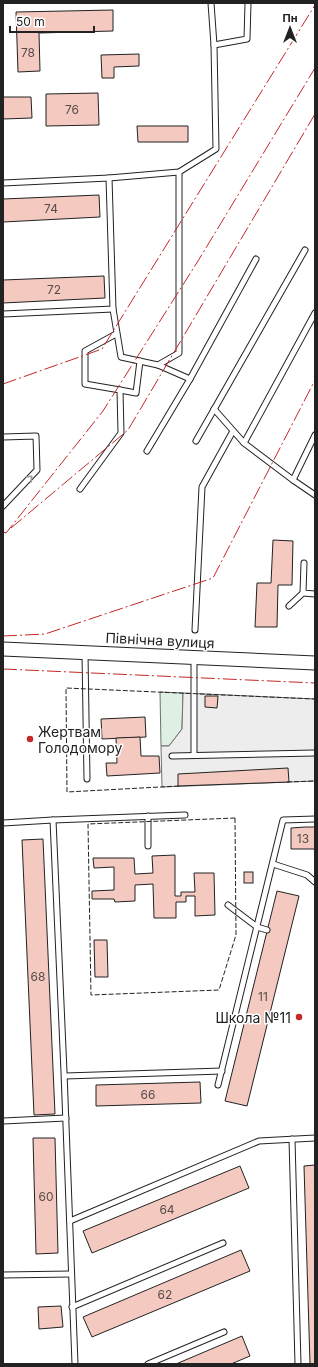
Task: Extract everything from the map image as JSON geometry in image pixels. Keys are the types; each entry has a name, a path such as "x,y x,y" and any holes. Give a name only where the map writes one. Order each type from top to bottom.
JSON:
{"street":[{"name":"Північна вулиця","path":"3,649 315,663"}],"lane":[{"path":"3,183 108,178 179,172 216,149 214,45 211,3"},
{"path":"214,45 247,39 248,3"},
{"path":"158,365 179,353 179,172"},
{"path":"108,178 113,309 121,357 158,365 190,379"},
{"path":"196,441 305,250"},
{"path":"147,452 190,379 256,259"},
{"path":"3,314 113,309"},
{"path":"244,443 315,313"},
{"path":"116,334 85,351 85,384 136,393 140,361"},
{"path":"80,489 121,433 120,390"},
{"path":"214,410 244,443 315,496"},
{"path":"195,630 202,487 233,431"},
{"path":"3,438 36,436 37,470 3,506"},
{"path":"293,480 315,436"},
{"path":"289,606 303,593 304,563"},
{"path":"303,593 315,594"},
{"path":"85,653 87,779"},
{"path":"194,658 194,755"},
{"path":"172,756 315,753"},
{"path":"3,823 185,815"},
{"path":"148,816 148,846"},
{"path":"218,1085 283,820 315,819"},
{"path":"54,820 75,1364"},
{"path":"272,864 307,875 315,882"},
{"path":"228,905 257,928 267,930"},
{"path":"65,1076 222,1071"},
{"path":"3,1121 66,1118"},
{"path":"70,1221 259,1142 315,1138"},
{"path":"292,1139 298,1364"},
{"path":"72,1307 223,1243"},
{"path":"3,1275 72,1274"},
{"path":"148,1364 224,1332"}],"green space":[{"path":"160,692 183,693 182,729 169,746 161,746"}],"shaded area":[{"path":"183,693 315,699 315,781 162,787 161,746 169,746 182,729"}],"building":[{"path":"113,10 113,31 39,33 40,71 18,72 16,12"},
{"path":"139,54 139,66 114,67 114,78 102,78 101,55"},
{"path":"98,93 99,125 46,126 46,94"},
{"path":"3,97 31,97 32,118 3,119"},
{"path":"137,126 188,126 188,142 138,142"},
{"path":"99,195 100,217 3,222 3,199"},
{"path":"104,276 105,298 3,303 3,280"},
{"path":"273,540 293,541 292,585 278,585 277,627 255,627 257,583 271,583"},
{"path":"205,696 218,696 217,708 205,707"},
{"path":"145,717 146,737 102,739 101,719"},
{"path":"140,737 141,756 159,756 160,773 107,776 106,763 117,763 116,738"},
{"path":"288,768 289,782 178,786 178,774"},
{"path":"315,827 315,849 291,849 291,828"},
{"path":"43,839 55,1114 34,1115 22,840"},
{"path":"175,855 175,896 181,896 181,892 195,892 194,873 214,873 215,915 195,916 195,896 186,896 186,902 176,902 176,918 154,918 153,884 135,885 135,901 115,902 114,899 92,899 92,891 114,890 114,867 94,868 93,858 134,858 135,874 153,873 152,856"},
{"path":"244,872 253,872 253,883 244,883"},
{"path":"277,891 299,896 247,1106 225,1101"},
{"path":"94,940 107,940 108,977 95,977"},
{"path":"200,1082 201,1103 96,1106 96,1085"},
{"path":"33,1138 55,1138 58,1253 36,1254"},
{"path":"315,1165 315,1364 310,1364 304,1166"},
{"path":"240,1166 249,1188 92,1253 83,1231"},
{"path":"241,1250 250,1271 92,1337 83,1317"},
{"path":"61,1306 63,1327 39,1329 38,1307"},
{"path":"242,1336 250,1356 231,1364 176,1364"}],"fence":[{"path":"179,786 67,792 66,688 315,699"},
{"path":"287,782 315,781"},
{"path":"235,818 236,935 219,990 91,995 88,824 235,818"}],"power":[{"path":"3,384 102,349 315,5"},
{"path":"3,532 6,533 103,411 198,261 315,68"},
{"path":"11,528 128,430 315,114"},
{"path":"3,636 45,634 213,578 315,380"},
{"path":"3,669 315,683"}],"place":[{"name":"Жертвам Голодомору","path":"30,739"},
{"name":"Школа №11","path":"299,1017"}]}
